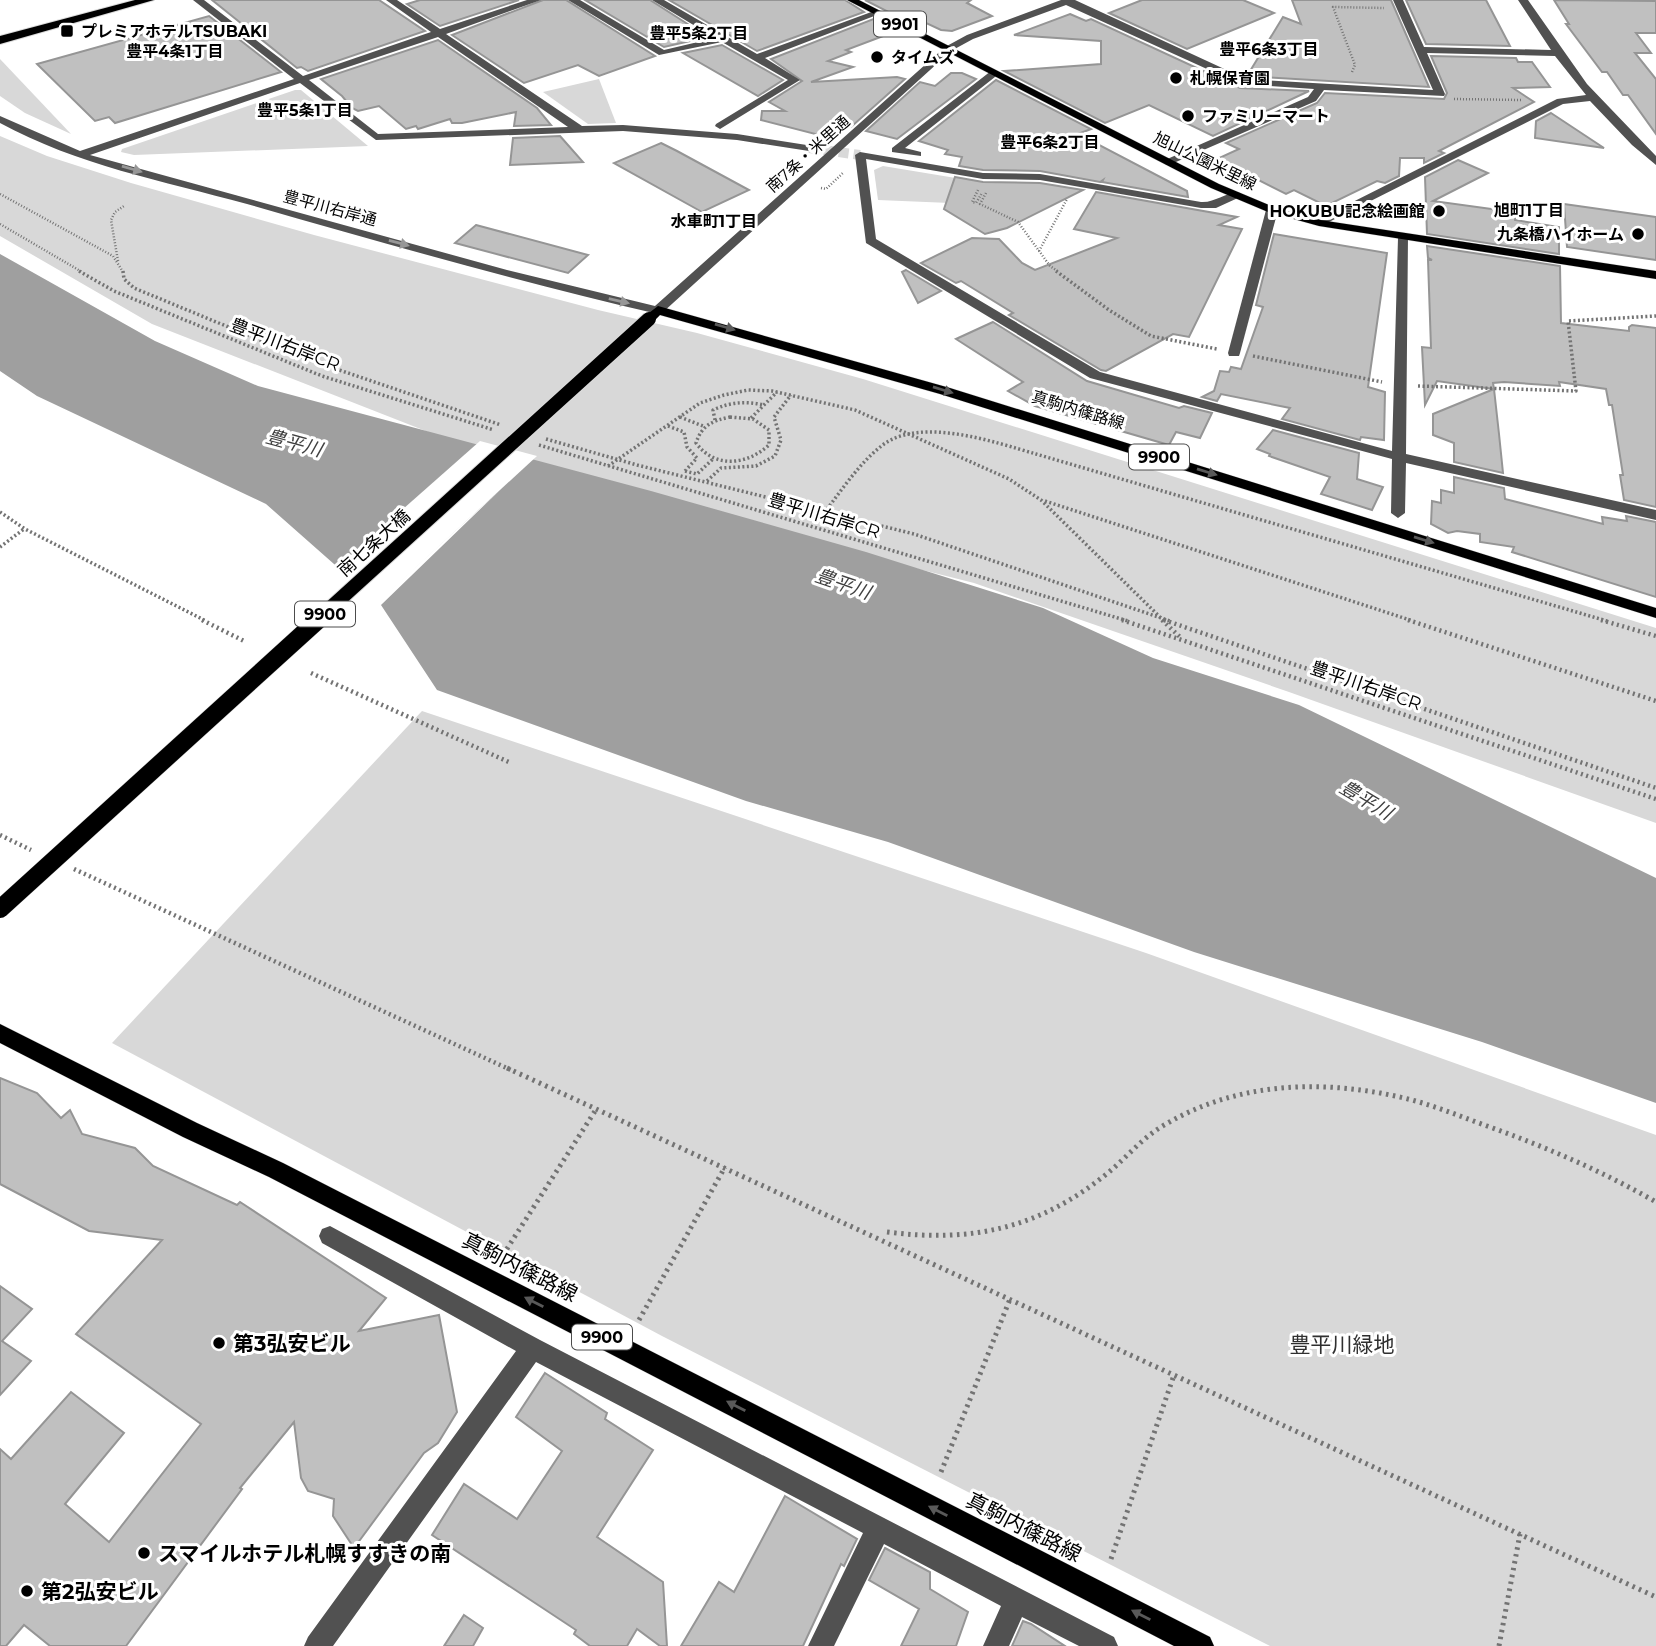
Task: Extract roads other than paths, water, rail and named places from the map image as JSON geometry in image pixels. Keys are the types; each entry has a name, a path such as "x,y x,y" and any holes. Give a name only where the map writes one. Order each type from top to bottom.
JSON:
{"highway":[{"path":"0,40 148,0"}],"main road":[{"name":"旭山公園米里線","path":"852,0 1169,162 1272,210 1319,223 1656,275"},
{"name":"真駒内篠路線","path":"654,315 946,391 1656,613"},
{"name":"南七条大橋","path":"0,909 654,315"},
{"name":"真駒内篠路線","path":"0,1033 190,1130 288,1176 1201,1646"}],"street":[{"path":"198,0 376,138 637,129 737,137 809,148"},
{"path":"391,0 580,130"},
{"path":"82,154 536,0"},
{"path":"573,0 663,53 722,38"},
{"path":"657,0 795,80 720,126"},
{"path":"1523,0 1556,53 1590,98 1656,162"},
{"path":"1068,1 1237,80 1440,94 1421,50 1395,4"},
{"name":"南7条・米里通","path":"654,315 948,49 970,37 1068,1"},
{"path":"756,58 877,12"},
{"path":"1421,50 1556,53"},
{"path":"995,73 896,150 1201,205 1212,206 1236,195"},
{"path":"1169,162 1312,99 1319,93 1320,87"},
{"path":"1319,223 1565,100 1590,98"},
{"name":"豊平川右岸通","path":"0,119 31,135 82,154 654,315"},
{"path":"637,129 671,125 720,126 799,136"},
{"path":"1040,177 993,177 860,155 870,241 1095,375 1400,457 1656,515"},
{"path":"1234,353 1272,210"},
{"path":"1398,513 1404,237"},
{"path":"330,1237 532,1348 1105,1646"},
{"path":"317,1646 532,1348"},
{"path":"821,1646 879,1528"},
{"path":"996,1646 1017,1600"}],"water":[{"name":"豊平川","path":"0,254 155,341 258,386 651,491 866,552 1043,608 1153,658 1299,705 1656,878 1656,1103 1482,1042 1194,952 888,842 746,801 437,690 381,605 500,490 377,602 266,504 37,396 0,371"}],"tunnel":[{"path":"809,148 860,155"}],"place":[{"name":"プレミアホテルTSUBAKI","path":"67,31"},
{"name":"タイムズ","path":"877,57"},
{"name":"札幌保育園","path":"1176,78"},
{"name":"ファミリーマート","path":"1188,116"},
{"name":"HOKUBU記念絵画館","path":"1439,211"},
{"name":"九条橋ハイホーム","path":"1638,234"},
{"name":"第3弘安ビル","path":"219,1343"},
{"name":"スマイルホテル札幌すすきの南","path":"144,1553"},
{"name":"第2弘安ビル","path":"27,1591"}],"district":[{"name":"豊平5条2丁目","path":"699,33"},
{"name":"豊平6条3丁目","path":"1269,49"},
{"name":"豊平4条1丁目","path":"175,51"},
{"name":"豊平5条1丁目","path":"305,110"},
{"name":"豊平6条2丁目","path":"1050,142"},
{"name":"旭町1丁目","path":"1529,210"},
{"name":"水車町1丁目","path":"714,221"}],"park label":[{"name":"豊平川緑地","path":"1342,1344"}]}
